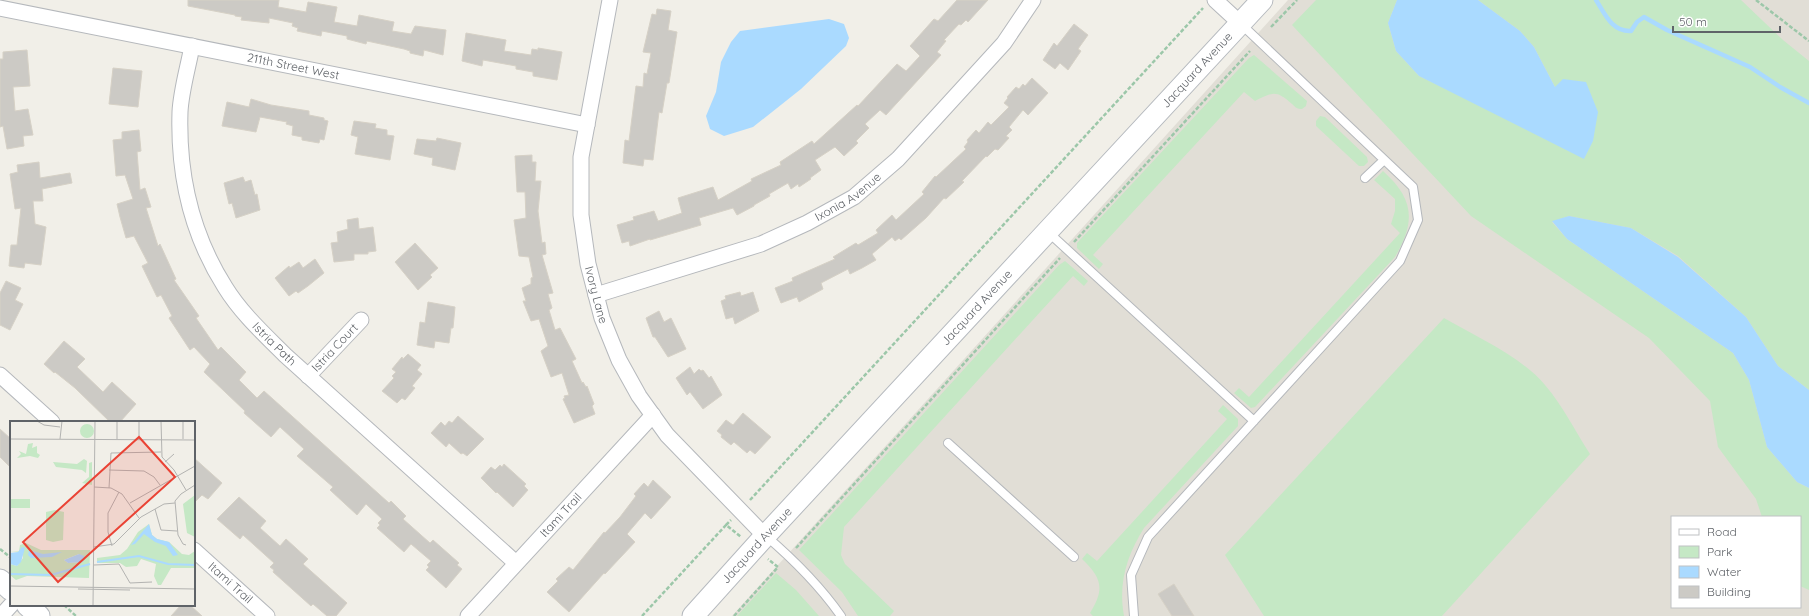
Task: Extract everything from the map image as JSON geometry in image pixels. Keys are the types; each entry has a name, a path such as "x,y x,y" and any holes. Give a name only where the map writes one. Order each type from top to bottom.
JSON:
{"street":[{"name":"Ivory Lane","path":"610,0 581,157 581,215 588,264 602,318 619,360 639,396 667,435 740,510 760,542"},
{"name":"Ixonia Avenue","path":"596,295 761,244 807,223 854,197 898,159 1004,42 1033,0"},
{"name":"Jacquard Avenue","path":"693,616 1262,0"},
{"path":"1210,3 1240,24"},
{"name":"211th Street West","path":"0,8 587,125"},
{"name":"Istria Path","path":"192,46 180,111 180,150 187,197 200,240 225,288 251,321 308,376 516,563"},
{"name":"Istria Court","path":"308,376 361,320"},
{"path":"0,375 51,421"},
{"name":"Itami Trail","path":"468,616 654,415"},
{"name":"Itami Trail","path":"195,551 267,616"},
{"path":"0,580 10,589"},
{"path":"1,616 10,606"},
{"path":"28,606 39,616"}],"lane":[{"path":"1134,616 1131,575 1148,537 1400,262 1418,220 1413,187 1240,24"},
{"path":"1365,178 1384,160"},
{"path":"1048,232 1254,421"},
{"path":"948,444 1074,557"},
{"path":"760,542 789,555 841,616"}],"path":[{"path":"1271,27 1297,0"},
{"path":"1756,0 1809,41"},
{"path":"642,616 1210,3"},
{"path":"1073,244 1250,51"},
{"path":"796,548 1060,258"},
{"path":"726,525 760,542 778,567 734,616"},
{"path":"0,548 10,557"},
{"path":"65,606 76,616"}],"shaded area":[{"path":"1288,0 1809,0 1809,616 732,616"}],"green space":[{"path":"1316,0 1397,0 1388,23 1396,51 1419,76 1476,103 1555,87 1534,47 1520,31 1478,0 1741,0 1783,40 1809,61 1809,390 1778,366 1746,317 1678,256 1631,228 1569,216 1552,222 1567,239 1733,353 1749,380 1767,447 1797,482 1809,488 1809,590 1801,586 1801,516 1762,516 1756,499 1718,447 1710,401 1649,338 1471,216 1292,25"},
{"path":"1254,55 1307,101 1306,106 1302,109 1297,108 1287,99 1274,94 1270,94 1255,101 1244,92 1093,255 1103,264 1099,269 1077,248 1077,243 1249,58"},
{"path":"1320,116 1325,117 1367,157 1368,162 1364,166 1359,166 1316,126 1316,121"},
{"path":"1383,171 1401,191 1406,201 1408,211 1409,221 1406,232 1395,257 1255,407 1251,408 1234,393 1239,388 1249,397 1400,233 1391,224 1395,211 1395,199 1374,180"},
{"path":"1065,261 1088,281 1084,286 1073,276 844,527 841,555 845,564 894,611 890,616 858,616 842,592 799,550 1059,265"},
{"path":"1444,318 1511,356 1535,375 1558,401 1590,454 1442,616 1264,616 1225,555"},
{"path":"1223,405 1238,419 1238,426 1144,528 1138,538 1125,570 1123,581 1122,604 1124,616 1093,616 1090,613 1098,597 1099,584 1094,572 1082,559 1087,553 1097,561 1227,419 1218,411"},
{"path":"776,573 796,590 819,616 737,616"}],"water":[{"path":"1397,0 1478,0 1520,31 1534,47 1555,87 1563,79 1586,82 1598,112 1593,141 1584,159 1419,76 1396,51 1388,23"},
{"path":"829,19 844,24 849,38 846,46 801,89 753,127 724,136 710,129 706,116 716,92 721,62 731,42 740,31"},
{"path":"1569,216 1631,228 1678,257 1746,317 1778,366 1809,390 1809,488 1797,482 1767,447 1749,380 1733,353 1567,239 1552,221"}],"building":[{"path":"188,0 279,0 278,7 306,12 308,2 337,7 334,22 357,26 359,15 394,22 392,31 411,34 415,26 446,30 443,55 424,50 423,56 410,53 410,51 404,49 367,41 366,44 347,39 347,36 322,31 321,36 297,31 298,28 292,26 293,23 269,18 269,23 241,20 242,17 235,15 188,6"},
{"path":"957,0 988,0 968,22 966,20 961,25 959,24 944,40 946,41 937,52 941,55 886,115 880,110 865,124 869,128 856,141 858,143 844,156 835,147 815,160 821,170 810,178 811,179 799,187 798,184 791,189 788,183 769,194 770,196 737,215 733,208 699,218 701,225 630,246 629,241 622,243 617,225 634,220 633,217 654,211 658,221 682,213 678,198 713,187 718,200 752,181 751,179 781,165 780,162 812,141 814,144 857,105 858,106 897,64 906,71 920,56 910,46 934,19 938,21"},
{"path":"657,9 671,11 668,30 677,32 669,83 667,83 662,113 659,112 653,160 644,159 643,166 623,163 625,140 629,141 636,86 643,87 644,73 647,74 651,53 643,52 652,14 656,15"},
{"path":"1074,24 1088,35 1078,49 1081,51 1068,70 1060,63 1055,69 1043,60 1054,43 1057,46"},
{"path":"466,33 506,40 504,51 531,55 532,49 538,50 538,48 562,52 557,80 533,76 533,72 516,69 516,66 483,60 482,66 462,61"},
{"path":"27,50 30,86 13,87 15,111 28,109 33,135 23,136 24,146 7,149 3,126 0,127 0,59 3,59 3,52"},
{"path":"113,68 142,71 138,107 109,104"},
{"path":"1032,78 1048,93 1028,115 1023,110 1009,127 1012,130 1006,136 1009,138 998,150 995,149 987,157 986,156 962,181 964,182 946,199 944,198 926,218 901,240 899,238 895,241 892,237 872,254 876,260 850,274 848,269 821,283 823,289 799,302 797,297 781,303 775,288 793,281 792,278 835,259 833,257 856,243 858,245 878,233 876,230 892,215 896,220 924,194 922,192 935,176 936,177 966,149 964,147 968,142 967,140 976,130 979,133 988,122 991,125 1009,107 1004,103 1016,87 1019,89 1023,84 1025,86"},
{"path":"251,99 271,105 309,111 309,115 324,118 324,120 328,121 324,140 320,139 319,143 302,140 302,137 292,135 293,126 286,124 287,122 260,117 256,132 222,126 227,102 249,107"},
{"path":"354,121 376,124 375,128 387,130 387,135 394,136 390,160 355,154 358,137 351,135"},
{"path":"139,130 141,151 137,152 140,190 145,188 151,207 146,208 158,246 160,244 176,279 174,280 199,316 196,318 218,350 221,347 246,372 239,380 257,398 264,391 389,503 391,501 406,516 403,519 430,543 433,540 459,563 457,565 462,569 446,588 426,570 429,567 427,565 431,561 411,544 404,552 377,528 380,525 378,523 382,519 366,504 357,515 330,490 333,487 297,456 304,449 280,427 271,437 244,413 245,411 204,372 210,364 194,347 190,350 169,318 172,316 161,295 157,297 142,266 148,263 134,236 126,238 120,217 117,204 133,199 125,175 116,176 113,140 122,139 122,132"},
{"path":"437,138 461,143 455,170 432,165 433,158 414,154 417,139 436,141"},
{"path":"532,155 532,162 536,162 535,181 541,181 538,211 542,243 545,242 546,254 542,255 553,293 548,294 552,308 549,310 555,330 560,328 576,359 572,361 582,383 583,382 586,387 587,386 594,404 592,406 595,414 574,423 563,399 565,398 564,396 569,395 562,373 551,377 541,351 548,346 539,319 531,321 523,301 526,301 522,288 531,284 531,278 533,277 529,257 519,256 514,220 526,218 525,192 517,192 515,156"},
{"path":"39,162 40,178 70,173 72,183 42,189 43,201 33,201 35,224 46,227 41,265 25,263 24,268 9,266 11,245 17,245 21,208 15,209 10,174 18,172 17,165"},
{"path":"243,177 245,182 251,180 255,195 257,194 260,210 236,218 232,203 229,204 224,183"},
{"path":"358,218 359,229 373,227 376,251 368,252 368,254 354,254 354,260 334,262 331,243 338,242 337,232 348,229 347,220"},
{"path":"415,243 438,268 430,275 432,277 418,290 395,262"},
{"path":"315,259 324,273 298,293 296,291 289,296 275,278 289,266 290,268 299,262 303,268"},
{"path":"6,281 21,288 15,300 23,304 10,330 0,325 0,293"},
{"path":"740,292 741,296 753,292 759,311 735,324 733,317 726,319 721,301 726,299 725,296"},
{"path":"428,302 455,307 453,328 451,328 449,343 435,341 434,348 417,345 420,322 425,323"},
{"path":"659,311 664,322 671,318 686,349 668,357 655,337 653,337 646,318"},
{"path":"64,341 85,359 77,367 103,392 112,382 136,404 121,421 109,421 75,388 44,364"},
{"path":"408,354 421,365 417,370 422,374 412,386 415,388 405,400 402,398 397,403 382,391 394,378 392,376 396,372 392,369 402,357 403,359"},
{"path":"690,367 694,374 699,369 701,371 703,370 709,378 711,376 722,395 703,409 690,392 687,395 676,378"},
{"path":"743,413 771,437 755,454 750,450 747,453 734,442 731,445 721,437 722,435 717,431 726,420 733,425"},
{"path":"458,416 484,439 467,456 463,453 461,454 449,443 446,447 431,433 441,422 445,426 449,421 452,423"},
{"path":"0,429 10,438 10,467 0,457"},
{"path":"195,459 222,483 208,499 202,495 195,502"},
{"path":"504,464 526,484 524,486 528,490 513,507 481,478 491,467 495,470 500,465 502,467"},
{"path":"653,480 671,497 651,519 645,513 627,534 635,542 605,574 604,573 569,612 547,592 558,581 556,579 569,567 573,570 604,532 605,533 620,517 636,496 634,494 644,483 648,487"},
{"path":"239,497 266,521 260,528 280,546 286,539 308,559 303,564 347,603 336,616 327,616 313,604 311,606 273,572 274,570 270,567 274,563 243,535 240,539 217,519"},
{"path":"1174,584 1194,616 1172,616 1158,594"},
{"path":"180,606 191,606 202,616 171,616"}],"waterway":[{"path":"1596,0 1606,16 1619,29 1631,31 1637,22 1644,17 1667,30 1750,67 1780,87 1809,103"}]}
